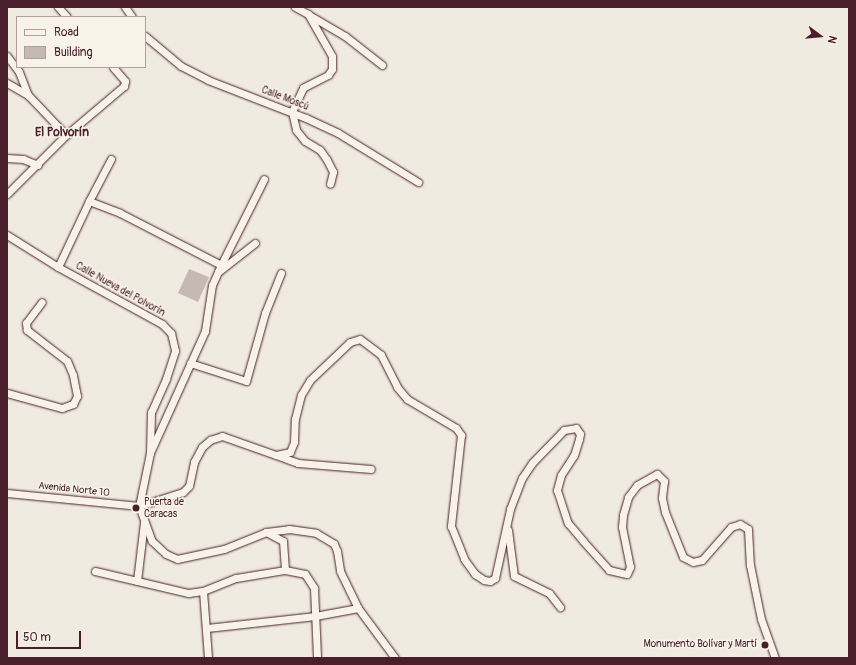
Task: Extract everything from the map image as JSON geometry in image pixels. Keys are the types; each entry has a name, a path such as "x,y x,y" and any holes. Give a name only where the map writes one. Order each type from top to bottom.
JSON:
{"street":[{"path":"58,7 66,16"},
{"path":"125,7 131,16"},
{"path":"295,7 345,36 382,65"},
{"path":"308,14 330,50 332,69 328,75 303,88 292,112 296,130 305,141 320,150 328,160 333,172 330,184"},
{"name":"Calle Moscú","path":"146,37 181,66 208,80 292,112 338,133 418,182"},
{"path":"7,56 16,67"},
{"path":"17,68 20,72 28,95"},
{"path":"7,194 38,165 66,135 125,84 125,81 114,68"},
{"path":"7,83 28,95 66,135"},
{"path":"7,158 23,159 38,165"},
{"path":"58,267 89,201 111,159"},
{"path":"150,453 205,331 212,285 264,179"},
{"path":"89,201 120,213 221,265"},
{"name":"Calle Nueva del Polvorín","path":"7,236 58,267 162,324 171,333 175,351 166,379 151,412 150,453 139,506"},
{"path":"217,274 255,243"},
{"path":"190,363 246,381 265,313 281,273"},
{"path":"7,393 62,408 73,404 77,396 74,375 67,361 27,330 26,323 42,302"},
{"path":"276,455 290,452 294,442 294,419 299,401 310,380 350,342 360,339 381,355 397,387 407,399 456,428 461,435 451,526 464,559 475,574 484,580 490,581 494,578 508,522 522,478 532,463 564,430 576,428 580,434 579,439 574,455 561,475 558,490 562,512 578,537 609,570 627,574 630,567 622,527 622,515 628,497 637,485 657,474 664,481 662,498 665,512 683,556 693,562 702,560 711,552 723,534 731,527 740,524 748,529 753,580 761,619 775,658"},
{"path":"371,469 298,463 222,436 210,440 202,447 194,462 189,486 183,492 139,506 152,541 166,554 177,559 224,548 266,532 289,529 316,534 334,544 340,571 358,608 395,658"},
{"name":"Avenida Norte 10","path":"7,493 139,506"},
{"path":"137,581 144,520"},
{"path":"508,522 514,576 549,593 560,607"},
{"path":"266,532 283,541 285,570"},
{"path":"96,571 188,593 203,591 227,580 285,570 305,574 311,579 314,588 317,658"},
{"path":"203,591 207,628 208,658"},
{"path":"207,628 315,616 358,608"}],"building":[{"path":"189,269 209,277 198,302 178,293"}],"waterway":[{"path":"94,658 133,658"}],"place":[{"name":"Puerta de Caracas","path":"136,508"},
{"name":"Monumento Bolívar y Martí","path":"765,645"}],"district":[{"name":"El Polvorín","path":"62,133"}]}
